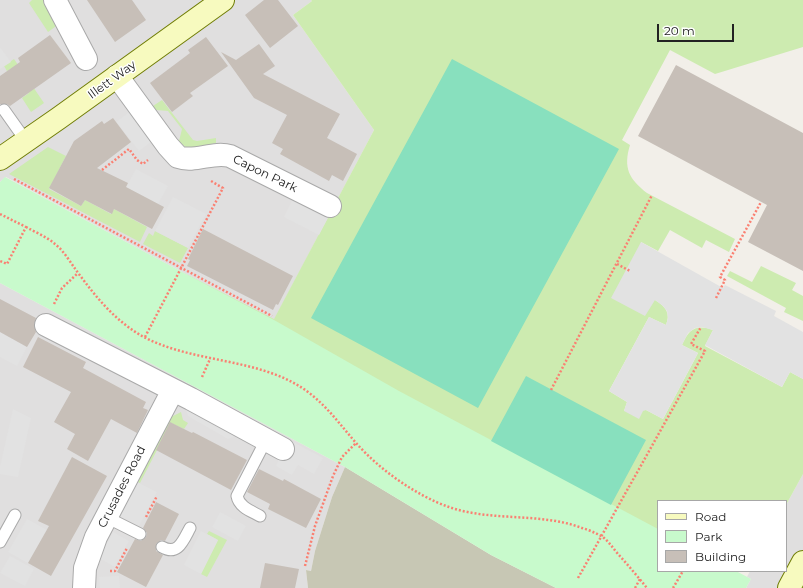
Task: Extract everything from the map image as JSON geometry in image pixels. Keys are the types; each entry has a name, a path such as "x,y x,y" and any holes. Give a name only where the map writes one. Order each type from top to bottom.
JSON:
{"street":[{"path":"55,0 86,59"},
{"name":"Illett Way","path":"0,159 223,0"},
{"name":"Capon Park","path":"117,76 175,155 182,158 197,158 222,154 235,158 330,206"},
{"path":"48,326 274,445"},
{"name":"Crusades Road","path":"84,588 85,568 106,517 172,390"},
{"path":"789,588 803,562"}],"lane":[{"path":"4,110 26,141"},
{"path":"260,516 242,506 237,496 274,445"},
{"path":"1,539 16,515"},
{"path":"106,517 140,534"},
{"path":"162,546 170,550 174,549 181,544 190,528"}],"path":[{"path":"102,170 128,149 137,160 143,164 168,146"},
{"path":"145,337 223,188 210,180 220,162 222,154"},
{"path":"11,178 272,316"},
{"path":"551,390 652,195"},
{"path":"716,298 725,280 720,277 761,202"},
{"path":"0,214 56,244 109,311 133,330 145,337 158,344 178,351 252,368 288,380 319,401 372,460 395,478 451,508 470,512 557,520 582,528 602,537 607,541 647,588"},
{"path":"0,261 7,264 26,228"},
{"path":"617,264 630,271"},
{"path":"48,326 59,293 78,272"},
{"path":"578,578 705,351 691,344 701,327"},
{"path":"305,566 315,526 334,476 342,457 356,443"},
{"path":"673,588 682,572"},
{"path":"634,588 640,579"}],"shaded area":[{"path":"0,0 312,1 293,15 374,130 274,320 6,177 0,182"},
{"path":"0,47 11,62 0,69"},
{"path":"132,110 155,139 139,151 116,122"},
{"path":"136,169 168,186 158,204 126,187"},
{"path":"173,197 206,214 188,248 155,231"},
{"path":"293,199 328,218 319,235 284,217"},
{"path":"641,242 723,288 725,285 776,311 774,316 803,332 803,379 790,372 782,387 705,345 713,330 702,327 695,328 688,333 682,345 698,353 663,419 646,410 643,411 639,419 624,411 627,402 609,391 649,317 666,325 668,318 667,311 655,300 645,316 611,298"},
{"path":"0,283 345,467 332,497 315,551 311,571 306,570 308,588 0,588"},
{"path":"0,332 27,347 17,366 0,357"},
{"path":"13,409 31,418 18,477 0,474 0,467"},
{"path":"194,409 238,435 228,439 188,416 186,410"},
{"path":"289,440 323,458 314,474 298,465 292,475 276,466"},
{"path":"345,467 491,555 556,588 308,588 306,570 311,571 315,551 332,497"},
{"path":"803,474 803,588 746,588 751,579 747,577 750,572 787,572 787,503"},
{"path":"135,481 157,492 139,526 117,515"},
{"path":"220,512 246,526 238,541 212,527"},
{"path":"27,519 47,530 28,563 8,552"},
{"path":"201,531 218,540 201,574 184,565"},
{"path":"113,532 129,541 115,567 99,558"},
{"path":"10,556 34,569 25,586 0,573"},
{"path":"119,576 120,588 100,588 99,577"}],"green space":[{"path":"32,0 46,0 59,24 48,32 29,3"},
{"path":"311,0 803,0 803,47 715,74 670,50 622,140 630,145 627,160 629,172 641,188 647,193 735,239 729,252 706,240 702,248 670,230 658,251 641,242 655,300 664,307 668,317 666,325 649,317 609,391 627,402 624,411 646,410 663,419 698,353 682,345 687,335 694,329 698,328 713,330 705,346 782,387 790,372 803,379 803,474 787,503 787,500 657,500 657,572 658,572 665,588 184,273 274,319 374,130 293,15 312,1"},
{"path":"14,59 44,103 31,112 22,98 29,93 12,68 7,71 4,66"},
{"path":"452,59 619,149 478,408 311,318"},
{"path":"162,100 193,140 197,141 216,138 216,143 190,149 184,146 179,141 182,129 168,111 156,110 153,106"},
{"path":"48,147 66,156 49,189 81,206 85,200 111,214 114,209 147,227 140,242 9,174"},
{"path":"5,177 274,320 399,391 657,528 657,572 738,572 751,579 746,588 556,588 491,555 345,467 0,283 0,182"},
{"path":"155,231 188,248 180,263 143,244 149,233 153,236"},
{"path":"761,266 796,283 792,290 803,296 803,321 784,312 786,308 727,276 730,271 752,282"},
{"path":"526,376 646,440 611,505 491,441"},
{"path":"181,412 183,420 188,423 184,429 171,423 140,483 135,481 169,418"},
{"path":"209,531 227,540 207,577 201,574 218,540 207,534"}],"building":[{"path":"87,0 132,0 146,20 115,42"},
{"path":"264,0 278,0 298,26 270,48 245,15"},
{"path":"50,35 71,63 10,106 7,104 0,104 0,76 20,62 18,58"},
{"path":"206,37 228,66 190,93 193,96 172,112 150,83 190,53 188,50"},
{"path":"259,44 275,66 263,74 340,114 327,138 357,154 343,181 332,175 329,181 280,154 283,149 272,143 287,115 254,98 221,52 236,60"},
{"path":"676,65 803,133 803,271 748,242 767,205 638,136"},
{"path":"113,118 131,142 97,168 128,183 126,187 164,207 152,229 114,209 112,214 85,200 81,206 49,188 74,141 102,121 104,124"},
{"path":"203,229 293,276 278,305 276,304 273,310 187,266 190,260 188,259"},
{"path":"0,299 36,318 34,325 36,332 27,347 0,332"},
{"path":"38,337 86,362 83,368 146,402 143,408 148,410 137,433 111,419 88,461 67,449 75,434 54,422 71,392 23,367"},
{"path":"170,422 192,433 193,432 247,460 231,490 156,450"},
{"path":"72,457 107,476 51,576 28,563 49,526 38,521"},
{"path":"259,469 283,481 284,479 321,499 306,528 268,509 270,504 247,492"},
{"path":"156,502 179,514 165,541 161,540 156,544 156,551 163,555 146,587 117,572 135,539 141,541 146,537 147,533 143,528"},
{"path":"265,563 299,569 295,588 260,588"}]}
